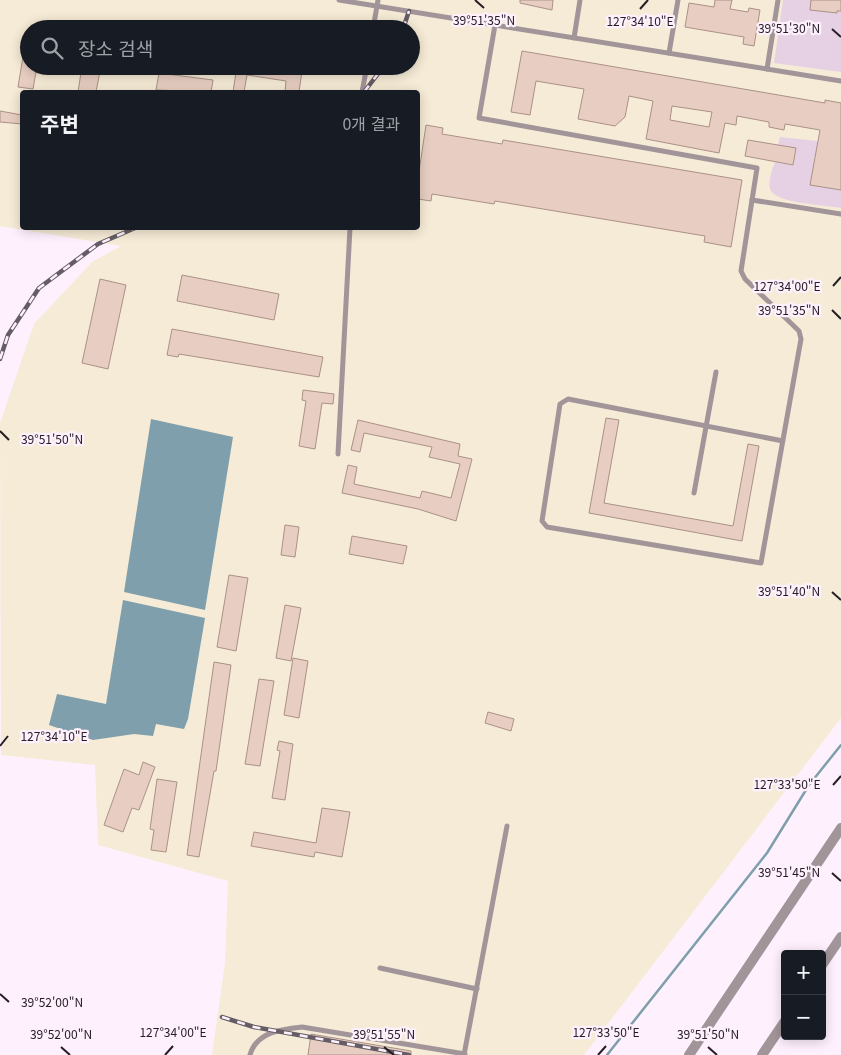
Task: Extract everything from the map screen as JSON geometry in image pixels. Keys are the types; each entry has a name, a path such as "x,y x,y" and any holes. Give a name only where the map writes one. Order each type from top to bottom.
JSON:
{"street":[{"path":"690,1055 841,828"},
{"path":"826,959 841,936"},
{"path":"762,1055 781,1027"}],"lane":[{"path":"339,0 378,3 495,25 841,81"},
{"path":"574,38 580,0"},
{"path":"669,53 678,0"},
{"path":"767,69 778,0"},
{"path":"375,20 378,3"},
{"path":"495,25 479,118 757,168 741,270 745,279 799,331 800,339 783,441 761,563 547,527 542,521 560,404 568,399 783,441"},
{"path":"362,90 365,75"},
{"path":"752,200 841,214"},
{"path":"338,454 350,230"},
{"path":"694,493 716,372"},
{"path":"250,1055 259,1040 276,1030 302,1027 464,1054 507,826"},
{"path":"380,968 477,989"}],"shaded area":[{"path":"0,0 841,0 841,718 584,1055 212,1055 225,963 228,881 98,845 95,765 1,755 0,423 34,324 92,262 121,246 24,230 420,230 420,90 20,90 20,229 0,226"},
{"path":"783,0 841,0 841,72 774,63"},
{"path":"780,137 818,141 811,184 841,190 841,208 791,201 774,194 770,189 770,182 775,162 793,165 796,149 778,145"}],"water":[{"path":"151,419 233,437 205,610 124,592"},
{"path":"123,600 205,618 188,719 184,729 156,724 153,736 134,734 93,740 49,725 57,694 106,704"}],"building":[{"path":"520,0 553,0 552,10 520,3"},
{"path":"715,0 732,0 730,9 748,12 749,8 760,10 754,46 743,44 744,37 685,27 689,3 714,7"},
{"path":"811,0 841,0 841,11 837,11 837,13 810,10"},
{"path":"522,51 825,103 825,100 841,103 841,190 810,185 820,130 785,124 784,130 769,127 769,122 737,116 736,125 725,123 719,153 646,139 653,101 629,96 625,117 615,126 578,119 584,89 536,81 530,115 511,112","holes":["672,106 712,112 709,127 670,120"]},
{"path":"20,75 35,75 33,89 18,87"},
{"path":"81,75 99,75 96,90 78,90"},
{"path":"159,75 213,80 211,90 156,90"},
{"path":"236,75 247,75 244,90 233,90"},
{"path":"247,75 301,75 299,90 285,90 286,81"},
{"path":"0,111 20,115 20,124 0,122"},
{"path":"426,125 443,128 442,134 502,144 503,140 742,180 731,247 704,242 705,236 495,201 494,204 432,194 431,201 420,199 420,165"},
{"path":"748,140 796,148 793,165 745,156"},
{"path":"182,275 279,294 274,320 177,301"},
{"path":"100,279 126,285 108,369 82,363"},
{"path":"172,329 323,357 319,377 179,354 178,357 167,355"},
{"path":"303,390 334,394 333,404 322,403 315,449 299,446 306,401 302,400"},
{"path":"606,418 619,420 604,503 733,526 748,444 759,446 742,541 589,513"},
{"path":"358,420 460,444 458,456 472,459 456,521 418,509 342,493 348,465 357,467 354,484 420,498 422,491 451,498 460,464 429,457 432,447 364,433 360,452 351,450"},
{"path":"285,525 299,527 295,557 281,555"},
{"path":"352,536 407,546 403,564 349,554"},
{"path":"229,575 248,578 236,651 217,647"},
{"path":"285,605 301,608 291,661 276,658"},
{"path":"293,658 308,661 299,718 284,715"},
{"path":"214,662 231,665 216,771 214,771 199,857 187,855"},
{"path":"259,679 274,681 260,766 245,764"},
{"path":"488,712 514,719 511,731 485,723"},
{"path":"279,741 293,744 285,800 272,798 280,751 277,750"},
{"path":"143,762 155,767 139,810 132,808 123,832 104,825 124,769 139,775"},
{"path":"157,779 177,782 166,852 151,850 154,830 150,829"},
{"path":"322,808 350,812 342,857 315,852 314,857 251,846 254,832 316,843"},
{"path":"311,1034 411,1051 411,1055 308,1055"}],"waterway":[{"path":"607,1055 767,853 809,785 841,745"}],"railway":[{"path":"406,20 409,11"},
{"path":"366,90 377,75"},
{"path":"0,359 8,335 39,288 98,244 130,230"},
{"path":"222,1017 254,1027 409,1055"}]}
